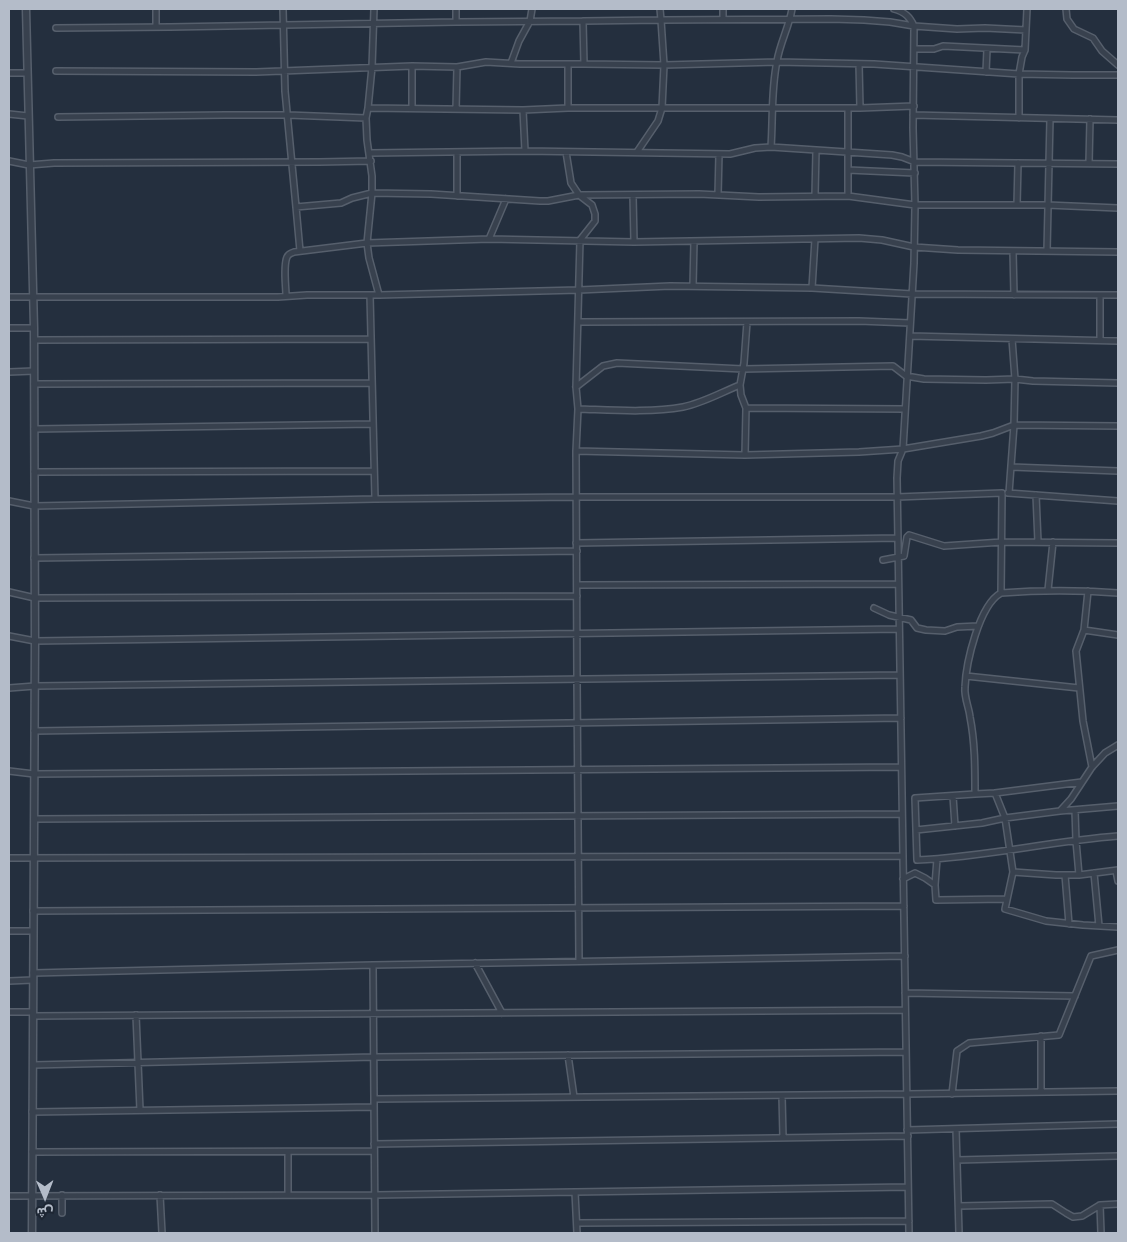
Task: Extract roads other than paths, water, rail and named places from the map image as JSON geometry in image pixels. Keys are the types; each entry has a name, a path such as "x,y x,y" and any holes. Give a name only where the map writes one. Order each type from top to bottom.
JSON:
{"street":[{"path":"26,9 34,328 35,641 32,1233"},
{"path":"156,9 156,26"},
{"path":"284,9 285,71 300,251"},
{"path":"374,9 372,67 366,118 367,140 371,161 372,194 366,243 379,295"},
{"path":"456,9 456,22"},
{"path":"511,63 519,41 530,22 532,9"},
{"path":"637,152 658,121 662,108 664,65 660,9"},
{"path":"723,9 723,19"},
{"path":"771,147 773,86 782,40 792,9"},
{"path":"894,9 901,11 910,18 914,26 914,247 903,449 897,467 909,1233"},
{"path":"1019,118 1019,74 1025,50 1027,9"},
{"path":"1066,9 1067,19 1074,30 1093,38 1102,51 1118,65"},
{"path":"56,28 790,19 864,20 957,29 1026,30"},
{"path":"583,21 584,64"},
{"path":"914,49 934,49 943,46 1025,50"},
{"path":"986,72 987,48"},
{"path":"56,71 285,71 412,66 457,67 486,62 664,65 777,62 859,64 1019,74 1118,75"},
{"path":"568,64 568,108"},
{"path":"859,64 860,108"},
{"path":"412,66 412,108"},
{"path":"456,109 457,67"},
{"path":"9,73 27,73"},
{"path":"368,108 523,110 568,108 860,108 914,106"},
{"path":"848,108 848,196"},
{"path":"523,110 525,151"},
{"path":"9,114 28,116"},
{"path":"58,117 288,115 366,118"},
{"path":"913,115 1118,120"},
{"path":"1047,251 1050,118"},
{"path":"1089,163 1090,119"},
{"path":"370,153 525,151 719,154 771,147 892,155 915,162 1118,164"},
{"path":"815,196 816,150"},
{"path":"457,152 457,196"},
{"path":"566,152 571,183 579,195 592,205 595,214 595,222 580,240 576,387 578,409 576,552 579,961"},
{"path":"718,195 719,154"},
{"path":"9,161 29,165 54,163 371,161"},
{"path":"1017,205 1018,163"},
{"path":"848,170 915,174"},
{"path":"296,207 341,203 357,196 395,193 548,201 579,195 848,196 915,205 1047,205 1118,208"},
{"path":"633,195 634,242"},
{"path":"489,239 506,199"},
{"path":"812,288 815,238"},
{"path":"286,296 286,263 287,257 290,254 300,251 366,243 489,239 634,242 859,238 882,240 914,247 1014,251 1118,252"},
{"path":"693,286 694,241"},
{"path":"1014,251 1014,295"},
{"path":"9,297 379,295 693,286 812,288 912,294 1118,296"},
{"path":"370,295 375,499"},
{"path":"1100,296 1100,340"},
{"path":"578,322 859,321 910,323"},
{"path":"745,455 746,408 740,395 740,384 744,369 747,322"},
{"path":"9,328 34,328"},
{"path":"910,336 1118,341"},
{"path":"34,340 371,339"},
{"path":"1009,493 1015,379 1012,339"},
{"path":"576,387 603,366 610,363 744,369 893,366 906,376 944,380 1015,379 1118,383"},
{"path":"9,372 34,371"},
{"path":"34,384 372,383"},
{"path":"578,409 652,410 682,407 704,400 740,384"},
{"path":"746,408 905,409"},
{"path":"34,429 373,424"},
{"path":"576,451 745,455 858,452 903,449 981,436 1014,425 1118,426"},
{"path":"1011,466 1118,471"},
{"path":"34,472 374,471"},
{"path":"1001,593 1002,493"},
{"path":"9,501 34,506 375,499 897,497 1002,493 1118,501"},
{"path":"1036,495 1038,542"},
{"path":"882,560 904,556 908,535 944,546 1002,542 1118,543"},
{"path":"576,543 898,538"},
{"path":"1048,590 1053,542"},
{"path":"34,558 576,552"},
{"path":"577,585 898,584"},
{"path":"1088,590 1084,630 1076,651 1083,721 1092,767"},
{"path":"974,794 975,769 965,687 970,649 978,626 990,602 1001,593 1088,590 1118,593"},
{"path":"9,592 35,598 577,596"},
{"path":"874,608 889,615 911,620 917,628 926,630 939,631 958,627 978,626"},
{"path":"9,636 35,641 899,629"},
{"path":"1084,630 1118,635"},
{"path":"9,688 34,686 900,675"},
{"path":"966,676 1079,688"},
{"path":"34,731 900,718"},
{"path":"1060,811 1072,798 1092,767 1105,753 1118,745"},
{"path":"9,771 34,774 901,767"},
{"path":"1082,782 995,793 916,798 917,860 1010,851 1118,836"},
{"path":"995,793 1005,818 1013,872 1005,909 1040,920 1118,927"},
{"path":"954,796 955,826"},
{"path":"916,830 989,822 1005,818 1060,811 1118,806"},
{"path":"1075,810 1079,875"},
{"path":"34,819 902,814"},
{"path":"9,858 903,856"},
{"path":"937,859 936,900 1006,899"},
{"path":"1013,872 1079,875 1117,871 1118,881"},
{"path":"1094,873 1099,926"},
{"path":"903,879 915,874 935,885"},
{"path":"1065,875 1069,924"},
{"path":"33,911 904,906"},
{"path":"9,931 33,931"},
{"path":"952,1094 957,1052 969,1043 1059,1035 1091,956 1118,950"},
{"path":"9,981 33,977 373,965 904,956"},
{"path":"475,963 502,1013"},
{"path":"373,965 375,1233"},
{"path":"905,994 1075,996"},
{"path":"9,1012 136,1016 905,1010"},
{"path":"136,1016 140,1110"},
{"path":"1041,1036 1041,1092"},
{"path":"32,1065 374,1057 906,1052"},
{"path":"568,1056 574,1097"},
{"path":"374,1099 1118,1091"},
{"path":"782,1096 782,1137"},
{"path":"32,1112 374,1107"},
{"path":"374,1144 782,1137 1118,1124"},
{"path":"956,1129 959,1233"},
{"path":"32,1152 374,1151"},
{"path":"288,1152 288,1195"},
{"path":"957,1160 1118,1156"},
{"path":"9,1196 375,1195 908,1187"},
{"path":"575,1192 577,1233"},
{"path":"62,1195 62,1213"},
{"path":"160,1195 162,1233"},
{"path":"958,1206 1052,1204 1069,1215 1078,1217 1100,1205 1118,1204"},
{"path":"1100,1205 1101,1233"},
{"path":"577,1223 909,1221"}]}
